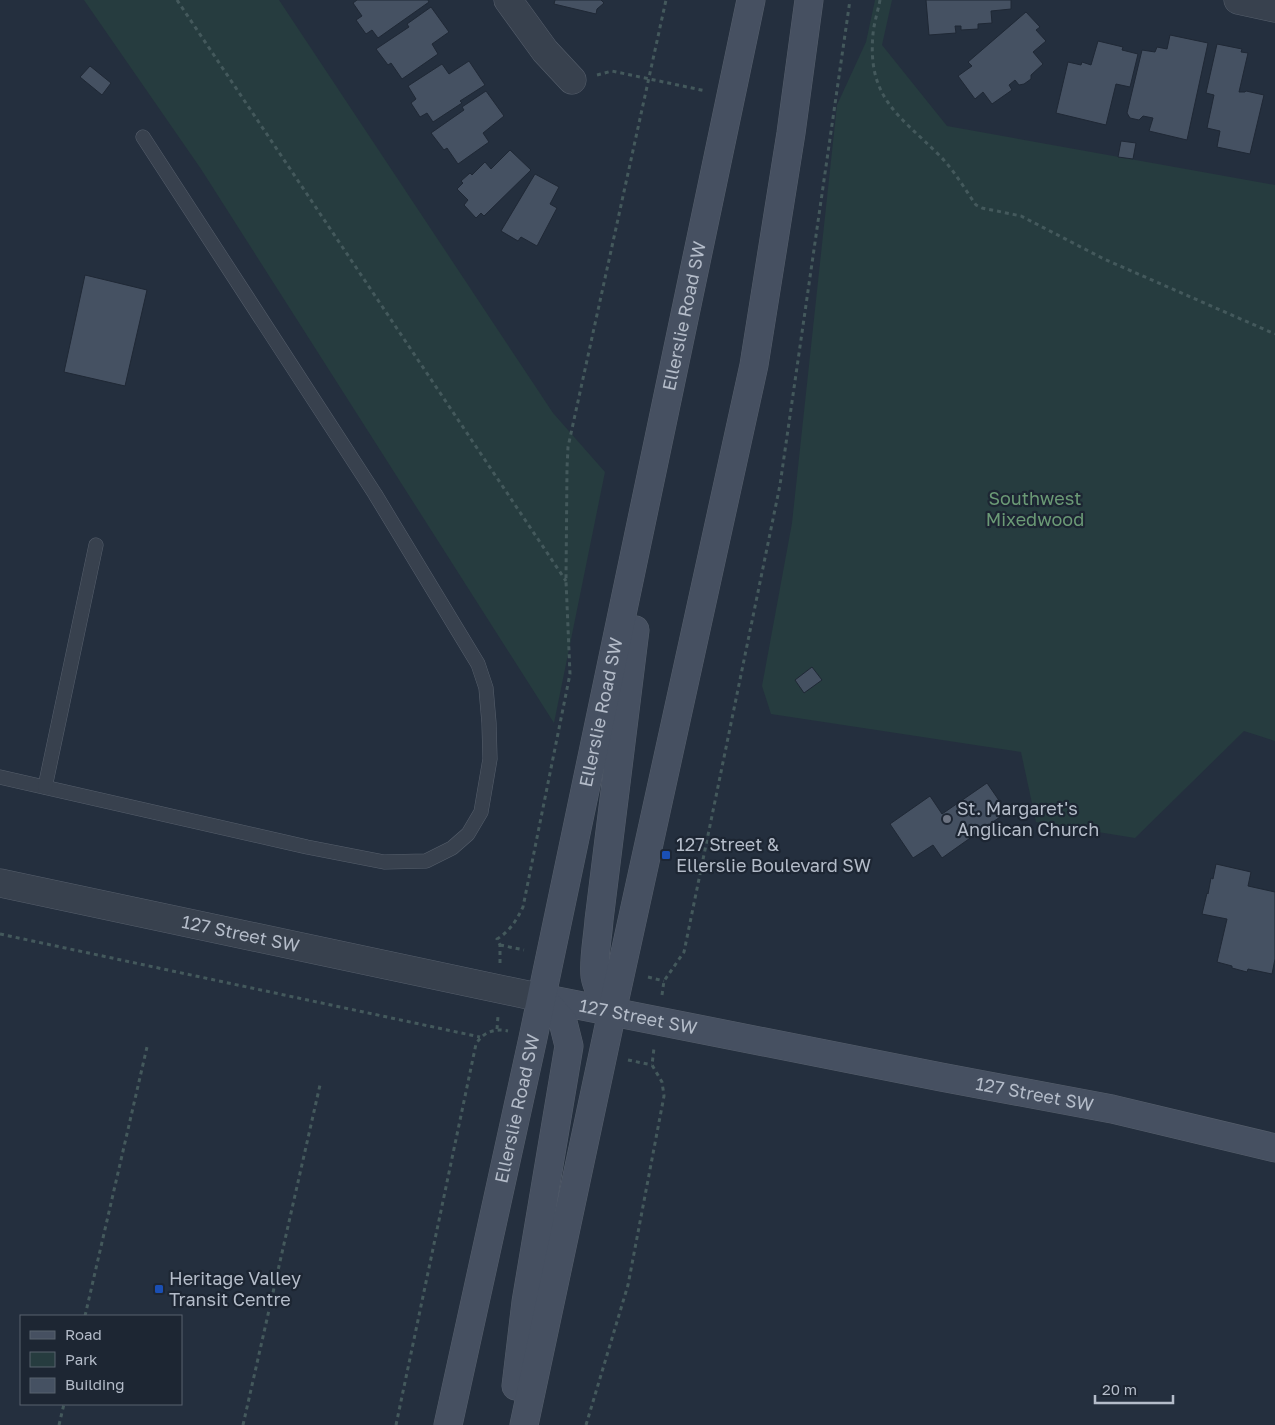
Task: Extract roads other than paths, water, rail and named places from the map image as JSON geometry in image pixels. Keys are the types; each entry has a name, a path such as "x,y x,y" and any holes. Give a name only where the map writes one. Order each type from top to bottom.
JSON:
{"main road":[{"name":"Ellerslie Road SW","path":"448,1425 542,998 751,0"},
{"path":"524,1425 612,1012 754,365 790,143 810,0"},
{"path":"612,1012 595,977 599,920 659,435"},
{"path":"511,1425 526,1302 569,1046 564,1022 542,998"},
{"name":"127 Street SW","path":"542,998 1112,1109 1275,1148"}],"street":[{"path":"508,0 545,51 572,80"},
{"path":"1238,0 1275,8"},
{"name":"127 Street SW","path":"0,884 542,998"}],"lane":[{"path":"0,777 307,847 384,862 426,861 452,848 468,834 481,812 490,759 486,688 478,664 374,494 143,137"},
{"path":"45,787 96,545"}],"place":[{"name":"St. Margaret's Anglican Church","path":"947,819"},
{"name":"127 Street & Ellerslie Boulevard SW","path":"666,855"},
{"name":"Heritage Valley Transit Centre","path":"159,1289"}],"park label":[{"name":"Southwest Mixedwood","path":"1035,509"}]}
